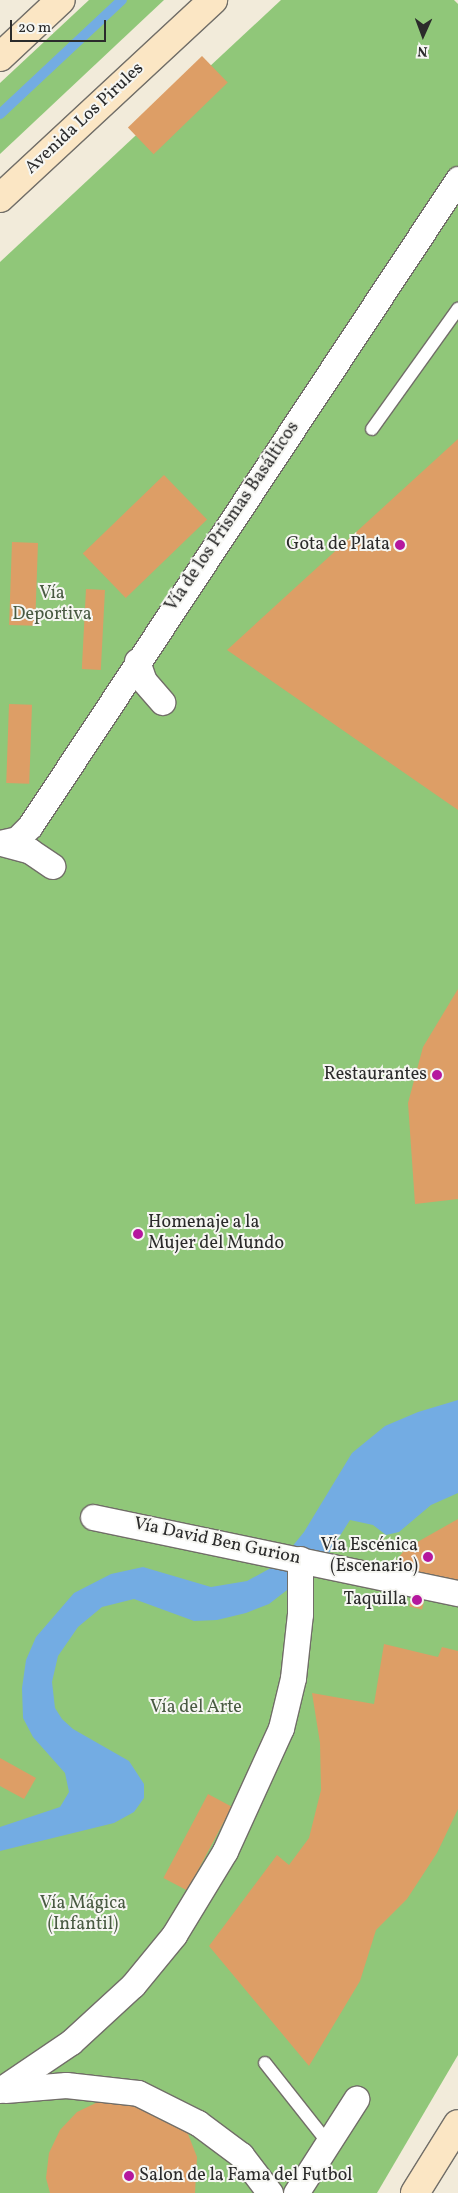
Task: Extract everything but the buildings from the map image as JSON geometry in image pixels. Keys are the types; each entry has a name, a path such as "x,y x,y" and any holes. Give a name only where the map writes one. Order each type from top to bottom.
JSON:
{"street":[{"path":"0,57 62,0"},
{"name":"Avenida Los Pirules","path":"0,198 213,0"},
{"name":"Vía de los Prismas Basálticos","path":"1,843 17,839 30,826 137,661 458,179"},
{"path":"137,661 144,681 162,702"},
{"path":"1,843 30,851 52,866"},
{"name":"Vía David Ben Gurion","path":"93,1517 458,1593"},
{"path":"0,2090 71,2042 133,1985 174,1935 221,1860 265,1769 281,1728 294,1678 300,1614 300,1559"},
{"path":"0,2090 66,2085 138,2093 198,2123 241,2155 270,2193"},
{"path":"296,2193 356,2099"},
{"path":"415,2193 458,2124"}],"lane":[{"path":"372,429 458,309"},
{"path":"266,2063 329,2144"}],"green space":[{"path":"89,0 164,0 0,154 0,83"},
{"path":"281,0 454,0 458,4 458,2055 377,2193 0,2193 0,262"}],"water":[{"path":"458,1400 458,1493 431,1505 399,1532 386,1535 373,1525 350,1520 329,1553 300,1580 269,1604 246,1613 217,1620 194,1621 134,1599 102,1607 78,1627 58,1656 52,1682 55,1708 62,1719 73,1729 129,1761 144,1784 144,1798 134,1812 114,1823 0,1851 0,1827 60,1807 69,1792 65,1773 33,1737 23,1718 22,1688 26,1660 36,1637 74,1593 111,1574 143,1567 211,1587 247,1581 278,1564 304,1532 352,1453 385,1426 418,1412"}],"waterway":[{"path":"0,114 122,0"}],"place":[{"name":"Gota de Plata","path":"400,545"},
{"name":"Restaurantes","path":"437,1075"},
{"name":"Homenaje a la Mujer del Mundo","path":"138,1234"},
{"name":"Vía Escénica (Escenario)","path":"428,1557"},
{"name":"Taquilla","path":"417,1600"},
{"name":"Salon de la Fama del Futbol","path":"129,2176"}],"park label":[{"name":"Vía Deportiva","path":"52,605"},
{"name":"Vía del Arte","path":"196,1708"},
{"name":"Vía Mágica (Infantil)","path":"83,1915"}]}
